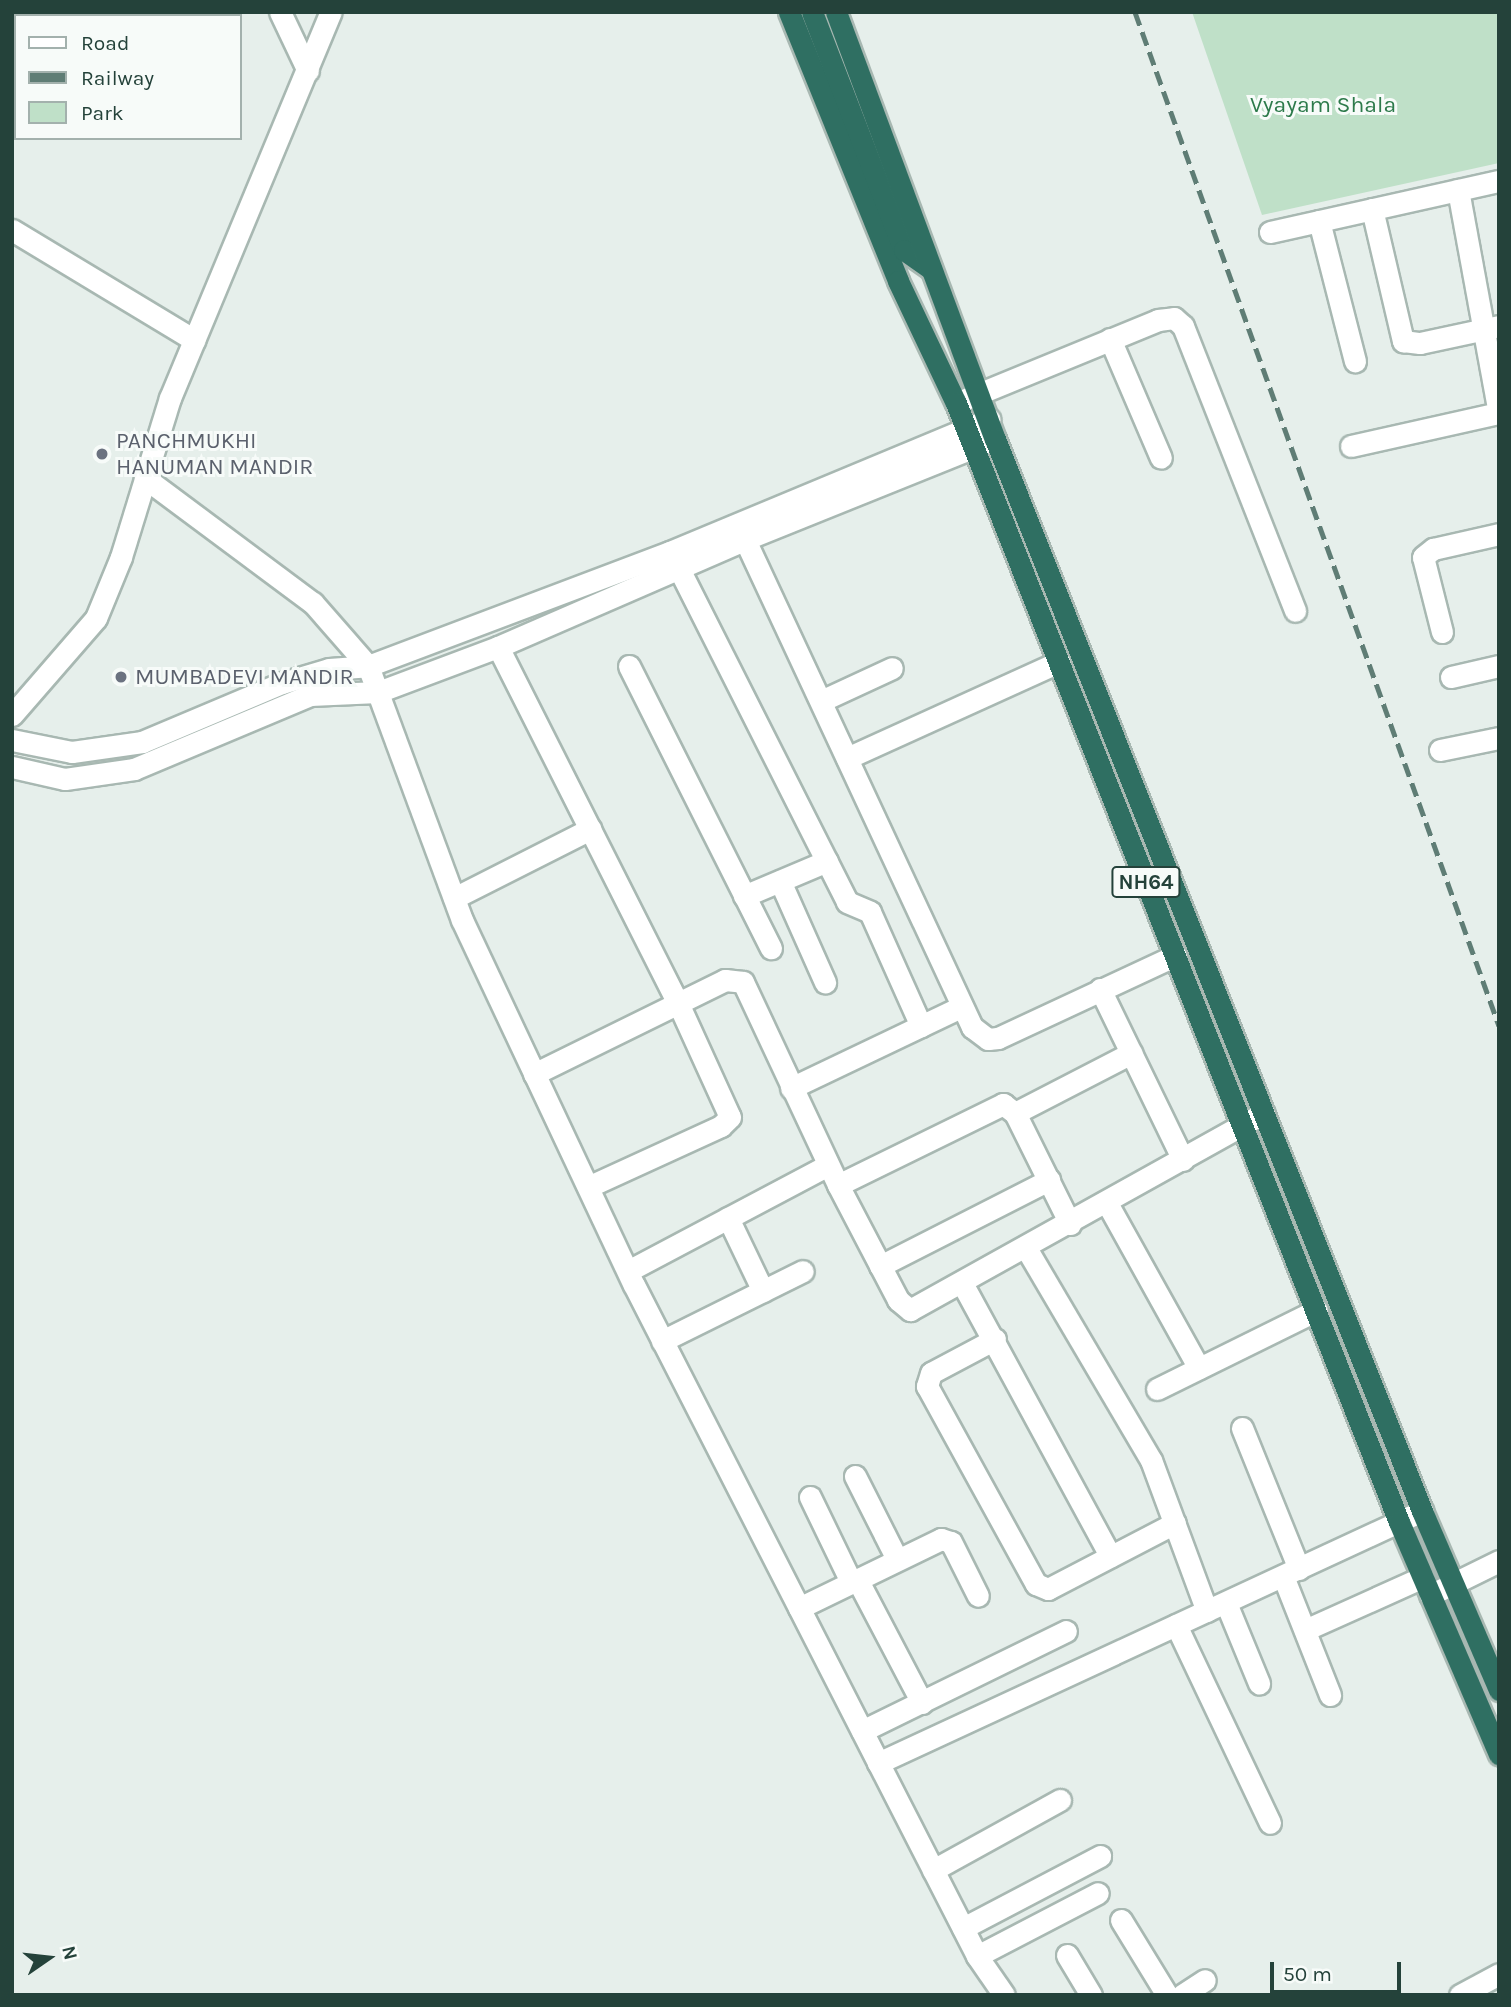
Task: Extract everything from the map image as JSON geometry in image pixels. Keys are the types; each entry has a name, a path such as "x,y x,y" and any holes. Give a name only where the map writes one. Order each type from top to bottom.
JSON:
{"highway":[{"name":"NH64","path":"789,12 898,281 956,403 1399,1522 1499,1754"},
{"path":"812,12 904,250 930,269"},
{"name":"NH64","path":"836,12 995,439 1422,1511 1499,1690"}],"street":[{"path":"280,12 308,71"},
{"path":"12,715 96,618 170,398 331,12"},
{"path":"1270,232 1499,181"},
{"path":"1352,446 1499,413 1491,327 1458,190"},
{"path":"1372,209 1403,341 1420,343 1491,327"},
{"path":"1319,221 1355,361"},
{"path":"12,230 194,340"},
{"path":"956,403 1158,320 1174,318 1183,326 1295,611"},
{"path":"1110,339 1161,458"},
{"path":"12,767 65,779 134,769 310,695 378,692 498,647 674,560 969,438 989,419"},
{"path":"969,438 995,439"},
{"path":"145,478 313,603 368,666 454,898 628,1272 962,1928 977,1956 1004,1995"},
{"path":"742,531 961,1007 979,1035 998,1038 1175,955"},
{"path":"1442,632 1423,557 1433,549 1499,534"},
{"path":"12,740 72,752 142,742 303,676 368,666 674,560"},
{"path":"674,560 847,902 870,912 921,1026"},
{"path":"498,647 678,1003 729,1121 588,1187"},
{"path":"847,758 1059,662"},
{"path":"629,666 771,948"},
{"path":"1451,677 1499,666"},
{"path":"821,701 892,668"},
{"path":"1440,750 1498,741"},
{"path":"454,898 590,829"},
{"path":"744,896 827,861"},
{"path":"780,881 825,982"},
{"path":"534,1074 725,979 743,982 828,1166 898,1300 910,1310 1070,1224 1264,1113"},
{"path":"1100,989 1183,1160"},
{"path":"791,1088 961,1007"},
{"path":"1015,1112 1131,1053"},
{"path":"838,1185 1003,1104 1015,1112 1070,1224"},
{"path":"628,1272 828,1166"},
{"path":"880,1266 1049,1180"},
{"path":"1107,1203 1199,1368"},
{"path":"728,1218 763,1291"},
{"path":"1026,1248 1118,1398 1152,1460 1175,1523 1216,1607 1259,1683"},
{"path":"662,1341 803,1271"},
{"path":"962,1283 995,1339 1110,1556"},
{"path":"1157,1389 1317,1310"},
{"path":"995,1339 931,1373 927,1386 1036,1584 1048,1589 1175,1523"},
{"path":"1242,1428 1291,1572 1304,1630 1330,1695"},
{"path":"855,1476 897,1559"},
{"path":"810,1497 922,1703"},
{"path":"878,1763 1422,1511"},
{"path":"799,1608 933,1541 951,1542 978,1596"},
{"path":"1304,1630 1427,1586 1454,1584 1499,1561"},
{"path":"1176,1625 1270,1823"},
{"path":"862,1731 1066,1631"},
{"path":"933,1870 1060,1800"},
{"path":"962,1928 1100,1856"},
{"path":"977,1956 1098,1893"},
{"path":"1121,1920 1167,1995"},
{"path":"1067,1955 1091,1995"},
{"path":"1460,1995 1499,1974"},
{"path":"1182,1995 1205,1980"}],"green space":[{"name":"Vyayam Shala","path":"1192,12 1499,12 1499,163 1262,215"}],"railway":[{"path":"1135,12 1499,1026"}],"place":[{"name":"PANCHMUKHI HANUMAN MANDIR","path":"102,454"},
{"name":"MUMBADEVI MANDIR","path":"121,677"}]}
